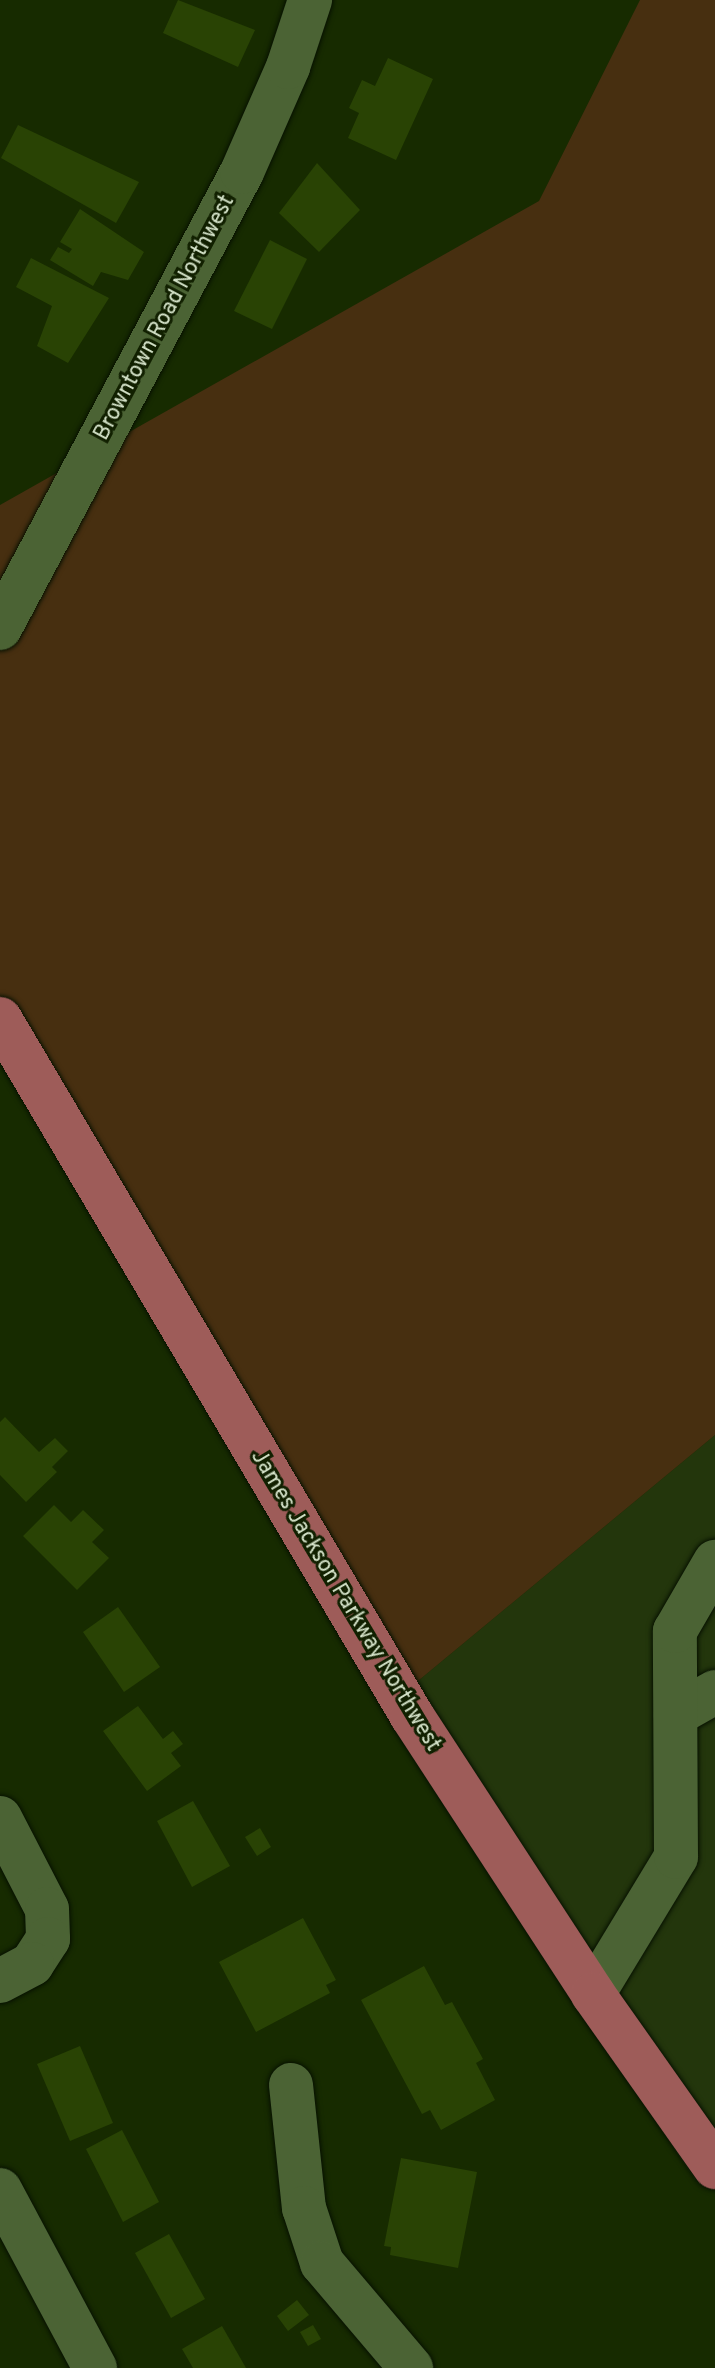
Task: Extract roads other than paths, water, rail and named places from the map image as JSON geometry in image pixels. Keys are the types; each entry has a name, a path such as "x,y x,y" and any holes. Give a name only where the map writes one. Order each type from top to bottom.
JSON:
{"main road":[{"name":"James Jackson Parkway Northwest","path":"0,1019 412,1716 593,1994 715,2167"}],"street":[{"name":"Browntown Road Northwest","path":"0,628 242,172 310,0"},
{"path":"593,1994 676,1857 675,1631 715,1562"},
{"path":"676,1714 715,1692"},
{"path":"0,1818 47,1909 48,1939 32,1964 0,1981"},
{"path":"291,2085 304,2208 322,2263 411,2368"},
{"path":"0,2190 95,2368"}]}
